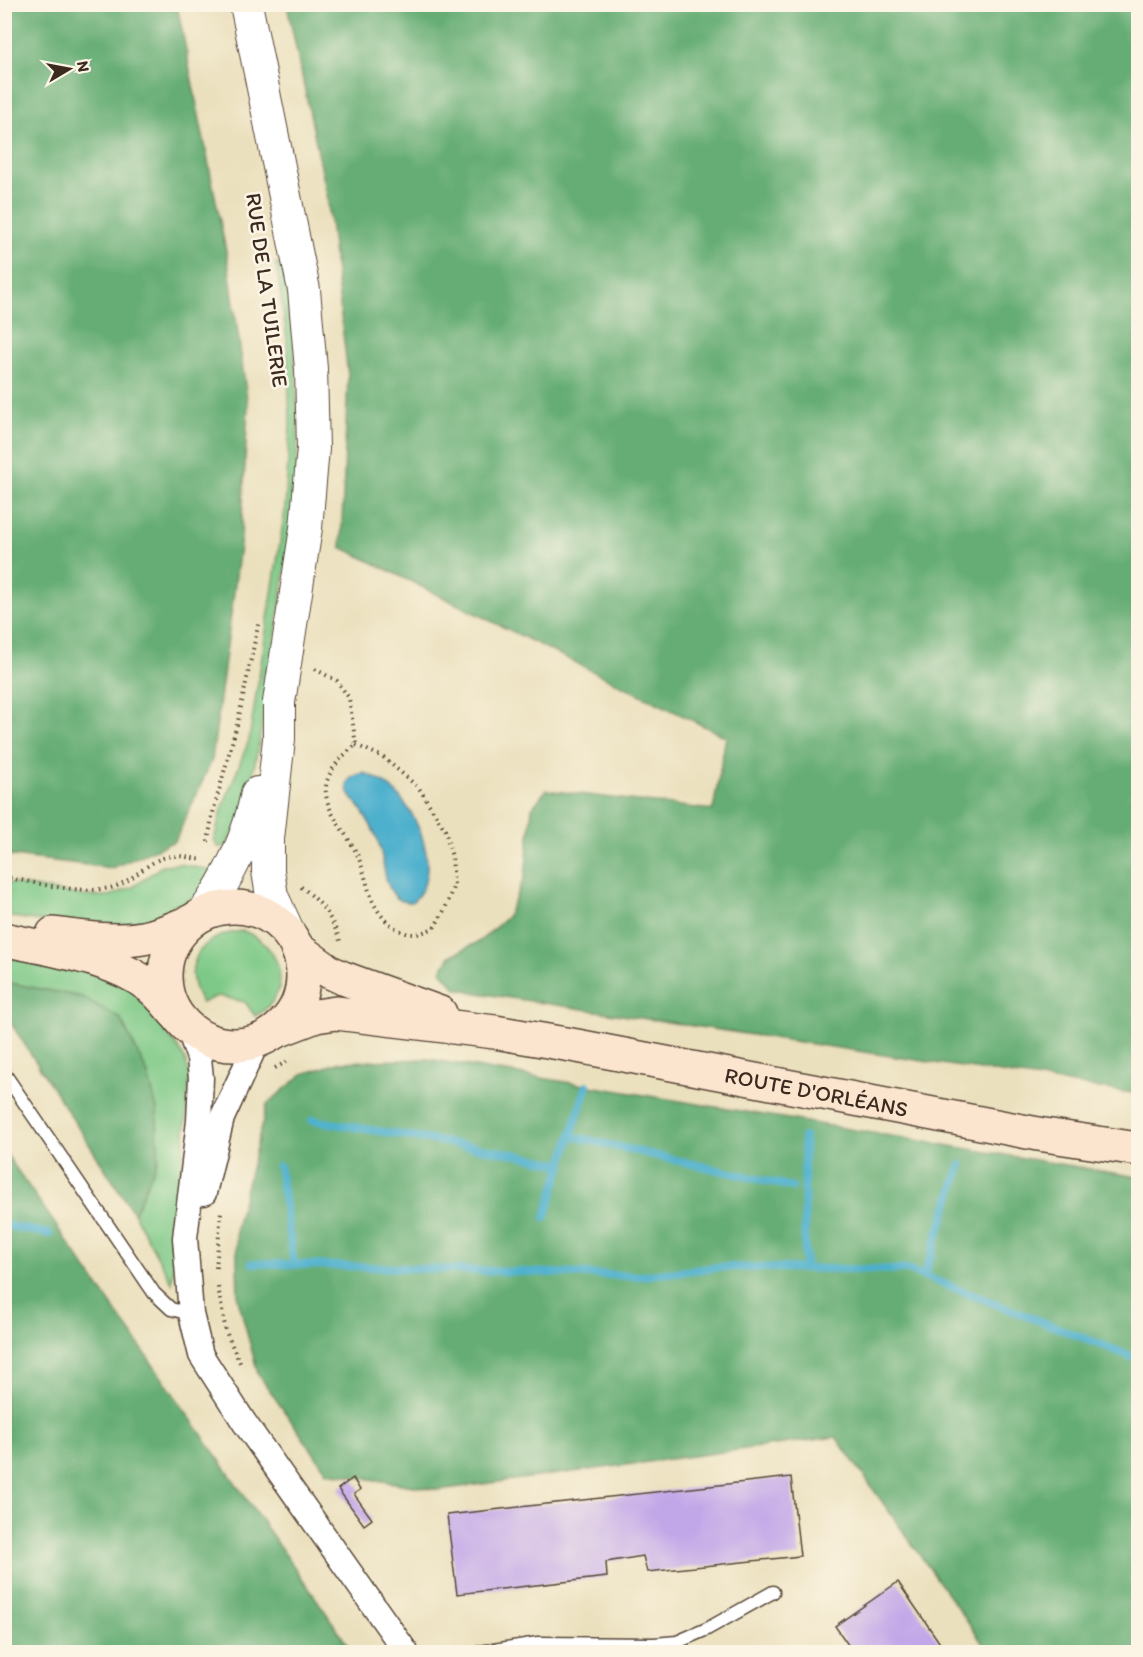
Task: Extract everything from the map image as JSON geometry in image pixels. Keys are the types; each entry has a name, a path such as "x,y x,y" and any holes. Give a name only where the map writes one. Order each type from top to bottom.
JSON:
{"main road":[{"path":"4,926 78,938 129,940 162,933 218,909 250,908 279,923 294,942 303,971 301,994 275,1050 220,1044 203,1038 182,1021 150,986 120,969 74,955 4,939"},
{"path":"182,1021 169,999 165,982 166,964 176,941 197,918"},
{"name":"ROUTE D'ORLÉANS","path":"294,942 343,978 495,1032"},
{"name":"ROUTE D'ORLÉANS","path":"275,1050 316,1016 336,1013 495,1032 1026,1131 1138,1149"}],"street":[{"name":"RUE DE LA TUILERIE","path":"246,4 304,290 311,369 312,448 306,528 279,702"},
{"path":"197,918 226,881 252,820 267,738 279,702"},
{"path":"279,702 279,739 268,839 268,871 272,896 294,942"},
{"path":"182,1021 199,1058 201,1078 199,1120 185,1238 190,1302 201,1355 244,1422 406,1653"},
{"path":"190,1302 205,1188 222,1118 275,1050"}],"lane":[{"path":"4,1073 154,1293 171,1309 190,1302"},
{"path":"480,1653 537,1642 654,1644 677,1642 707,1629 773,1592"}],"path":[{"path":"4,877 85,891 113,887 156,860 175,856 206,860 212,816 238,721 259,620"},
{"path":"285,661 308,665 337,681 349,698 356,745"},
{"path":"356,745 383,757 419,788 445,830 452,857 454,885 445,909 434,928 414,935 397,929 382,918 372,903 356,852 328,808 327,782 342,757 356,745"},
{"path":"297,884 313,895 329,916 341,945"},
{"path":"215,1274 222,1201"},
{"path":"218,1286 226,1332 243,1368"}],"green space":[{"path":"4,5 177,5 228,261 248,406 241,538 212,760 175,841 112,868 5,855"},
{"path":"287,5 1138,5 1138,1094 478,993 456,988 441,971 450,956 480,941 507,917 525,876 532,808 546,790 713,810 726,737 341,547 348,376 327,195"},
{"path":"276,263 284,265 294,334 298,425 295,505 260,738 244,817 225,847 218,847 214,840 222,809 249,740 285,510 290,424 287,339"},
{"path":"180,864 219,872 200,894 181,905 167,918 106,930 5,916 4,882 85,896 109,896 133,887 163,865"},
{"path":"243,931 267,947 275,958 279,970 280,983 276,996 268,1007 255,1016 245,1002 218,996 201,1003 193,976 194,964 205,945 215,938"},
{"path":"4,957 72,967 121,982 142,997 182,1054 190,1076 172,1283 134,1214 158,1159 157,1109 147,1072 120,1018 82,997 5,982"},
{"path":"4,982 82,997 120,1018 147,1072 157,1109 158,1159 134,1214 5,1014"},
{"path":"427,1059 1138,1177 1138,1652 989,1652 836,1437 438,1490 327,1472 258,1374 238,1299 236,1228 267,1104 303,1074 341,1062"},
{"path":"4,1151 329,1617 352,1652 5,1652"}],"water":[{"path":"364,773 392,789 411,813 419,828 427,861 426,876 421,890 412,902 398,899 389,887 377,838 360,807 349,793 347,786 349,780"}],"building":[{"path":"791,1477 800,1556 647,1572 643,1556 606,1562 607,1577 457,1594 447,1515"},
{"path":"353,1478 360,1490 354,1494 372,1519 364,1525 338,1489"},
{"path":"898,1582 946,1652 853,1652 835,1626"}],"waterway":[{"path":"545,1218 587,1085"},
{"path":"312,1120 509,1153 562,1165"},
{"path":"571,1136 792,1187"},
{"path":"804,1137 805,1268"},
{"path":"924,1276 961,1165"},
{"path":"279,1166 294,1265"},
{"path":"4,1225 49,1234"},
{"path":"252,1263 641,1276 720,1267 908,1270 1138,1359"}]}
